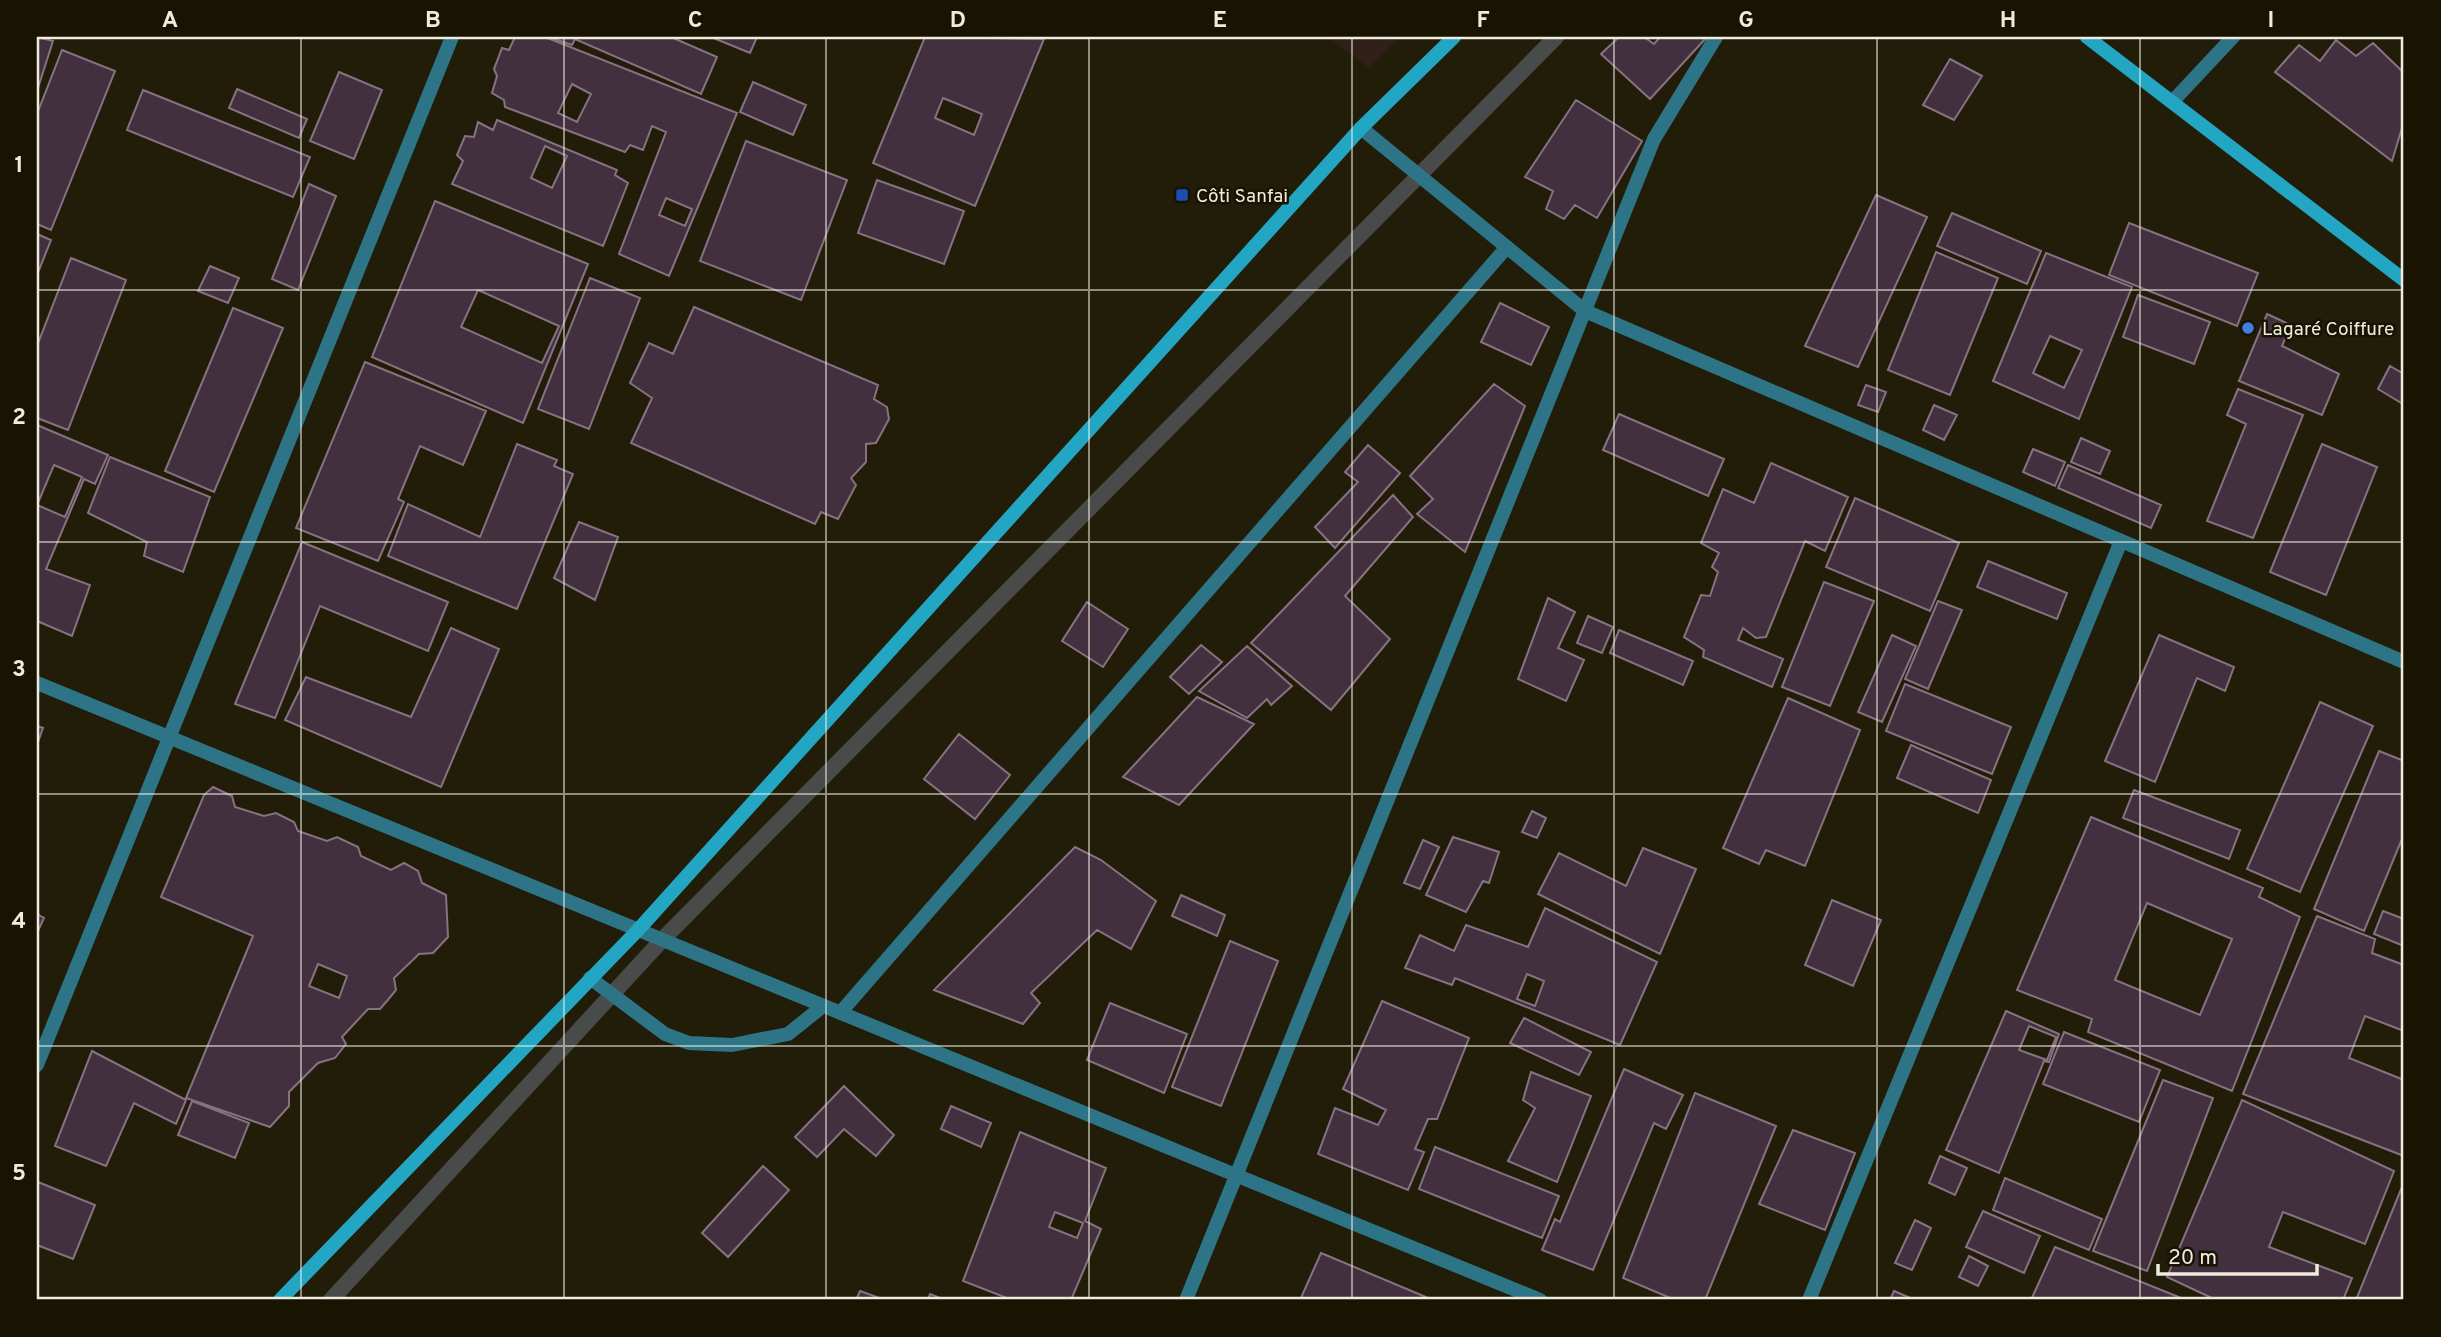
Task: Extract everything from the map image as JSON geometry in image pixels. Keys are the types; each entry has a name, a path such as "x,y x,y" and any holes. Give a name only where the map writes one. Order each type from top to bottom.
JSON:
{"main road":[{"path":"280,1300 638,930 1360,128 1454,37"},
{"path":"2087,37 2404,280"}],"street":[{"path":"37,1065 452,37"},
{"path":"1186,1300 1654,139 1716,37"},
{"path":"2173,101 2233,37"},
{"path":"1360,128 1585,311 2404,662"},
{"path":"840,1013 1507,247"},
{"path":"1810,1300 2121,541"},
{"path":"37,683 1540,1300"},
{"path":"590,978 665,1034 689,1043 732,1045 788,1034 823,1006"}],"shaded area":[{"path":"1327,37 1400,37 1369,68"}],"building":[{"path":"37,37 53,41 37,91"},
{"path":"515,37 545,37 737,113 669,276 619,254 666,132 652,126 643,150 630,145 625,152 505,107 504,100 492,93 497,76 494,69 502,48 509,50","holes":["572,84 591,94 577,122 558,113","666,198 692,209 685,226 659,215"]},
{"path":"549,37 671,37 717,57 701,94 575,39 572,45"},
{"path":"711,37 757,37 750,53"},
{"path":"925,37 1044,39 975,206 873,163","holes":["943,98 982,114 974,135 935,118"]},
{"path":"1619,37 1644,37 1654,44 1660,37 1707,37 1650,99 1601,54"},
{"path":"2336,40 2356,56 2373,43 2404,73 2404,121 2392,161 2275,72 2299,45 2320,61"},
{"path":"62,50 115,71 51,230 37,224 37,114"},
{"path":"1950,59 1982,76 1954,120 1923,105"},
{"path":"339,72 382,90 354,159 310,141"},
{"path":"753,82 806,105 793,135 740,112"},
{"path":"237,89 307,119 299,138 229,108"},
{"path":"143,90 310,157 293,197 127,130"},
{"path":"1576,100 1642,141 1597,218 1575,205 1564,219 1546,209 1553,191 1525,177"},
{"path":"497,120 617,170 615,175 628,183 603,246 452,184 463,161 457,155 465,136 474,137 478,122 493,130","holes":["545,146 567,156 552,188 531,178"]},
{"path":"746,141 847,180 801,300 700,261"},
{"path":"877,180 964,211 944,264 858,233"},
{"path":"309,184 336,196 298,290 272,279"},
{"path":"1876,195 1927,217 1858,367 1805,346"},
{"path":"435,201 588,264 523,423 372,357","holes":["478,290 559,326 542,363 461,327"]},
{"path":"1952,213 2041,251 2027,284 1937,246"},
{"path":"2129,223 2258,273 2237,326 2109,275"},
{"path":"37,234 51,240 39,270 37,269"},
{"path":"1936,252 1998,278 1950,395 1888,370"},
{"path":"2046,253 2132,287 2079,419 1993,381","holes":["2050,336 2082,350 2064,388 2033,373"]},
{"path":"71,258 126,280 68,430 37,418 37,346"},
{"path":"210,266 239,278 228,303 198,291"},
{"path":"590,278 640,298 589,429 538,409"},
{"path":"2138,295 2210,322 2194,364 2123,337"},
{"path":"1500,303 1549,327 1531,365 1481,342"},
{"path":"694,307 878,385 874,399 887,407 889,419 876,443 866,444 866,462 851,478 856,485 838,519 821,512 815,524 631,443 652,398 630,383 649,343 673,354"},
{"path":"233,308 283,328 214,492 165,471"},
{"path":"2267,314 2291,325 2282,346 2339,374 2322,415 2239,381"},
{"path":"365,362 486,411 463,465 420,446 398,499 404,502 378,561 296,528"},
{"path":"2390,366 2404,374 2403,404 2378,389"},
{"path":"1494,384 1525,406 1465,552 1417,514 1433,499 1410,476"},
{"path":"1866,385 1886,392 1878,412 1858,405"},
{"path":"2238,389 2303,415 2253,538 2207,521 2246,424 2227,415"},
{"path":"1934,405 1957,415 1944,440 1923,430"},
{"path":"1619,414 1724,459 1708,496 1603,450"},
{"path":"37,425 108,455 95,484 84,479 46,569 90,585 72,636 37,621","holes":["54,465 82,477 65,517 37,505"]},
{"path":"2081,438 2110,451 2100,474 2071,462"},
{"path":"517,444 557,460 554,466 573,474 517,609 388,556 408,504 480,537"},
{"path":"2322,444 2377,467 2326,595 2270,572"},
{"path":"1368,445 1400,473 1335,548 1315,527 1358,482 1345,472"},
{"path":"2033,449 2065,462 2055,486 2023,472"},
{"path":"110,457 210,497 183,572 144,556 147,542 88,513"},
{"path":"1771,463 1848,497 1825,551 1805,541 1766,637 1756,638 1743,628 1738,640 1783,659 1772,687 1703,657 1704,650 1684,637 1701,595 1710,596 1718,572 1712,567 1719,553 1701,543 1723,489 1754,503"},
{"path":"2068,465 2161,505 2151,528 2058,488"},
{"path":"1393,495 1413,517 1345,596 1390,639 1331,710 1251,643"},
{"path":"1855,498 1959,543 1930,611 1826,567"},
{"path":"579,522 618,537 595,600 554,578"},
{"path":"302,542 448,602 428,651 320,606 275,718 235,704"},
{"path":"1988,561 2067,593 2057,619 1977,587"},
{"path":"1824,582 1874,601 1830,706 1782,687"},
{"path":"1548,598 1575,612 1558,648 1584,660 1566,701 1518,679"},
{"path":"1938,601 1962,610 1928,689 1905,679"},
{"path":"1087,602 1128,629 1103,667 1062,641"},
{"path":"1588,616 1613,627 1602,653 1577,643"},
{"path":"451,628 499,649 441,787 285,720 306,677 411,717"},
{"path":"1619,630 1693,661 1683,685 1610,653"},
{"path":"1892,635 1916,646 1882,722 1858,712"},
{"path":"2159,635 2234,667 2225,691 2197,678 2155,782 2105,761"},
{"path":"1201,645 1222,662 1189,694 1170,677"},
{"path":"1247,646 1292,686 1271,705 1267,699 1247,718 1199,691"},
{"path":"1905,684 2011,727 1992,774 1886,731"},
{"path":"1197,697 1254,724 1179,805 1123,777"},
{"path":"1788,698 1860,730 1805,866 1766,850 1759,864 1723,848"},
{"path":"2320,702 2373,726 2300,892 2247,869"},
{"path":"37,726 43,728 37,745"},
{"path":"959,734 1010,775 975,819 924,779"},
{"path":"1911,745 1991,780 1978,813 1897,778"},
{"path":"2379,751 2404,761 2404,834 2364,931 2314,909"},
{"path":"213,787 232,796 235,807 264,816 276,813 294,822 298,831 327,841 337,837 358,847 361,856 391,870 404,863 418,871 422,883 446,895 448,937 433,953 419,954 394,978 396,990 387,1001 380,1009 368,1009 342,1037 346,1044 335,1058 318,1063 289,1092 289,1106 270,1127 186,1098 253,936 161,897 204,795","holes":["318,964 347,976 339,998 309,986"]},
{"path":"2134,790 2240,830 2229,859 2123,818"},
{"path":"1532,811 1546,818 1537,838 1522,832"},
{"path":"2091,817 2263,888 2259,897 2300,917 2232,1091 2088,1032 2092,1019 2017,990","holes":["2147,903 2232,939 2200,1015 2115,980"]},
{"path":"1453,837 1499,852 1489,883 1483,881 1466,912 1426,895"},
{"path":"1423,840 1439,847 1420,889 1404,883"},
{"path":"1075,847 1101,860 1156,901 1131,949 1097,930 1031,993 1040,1003 1023,1024 934,990"},
{"path":"1643,848 1696,869 1660,954 1538,894 1559,853 1626,886"},
{"path":"1181,895 1225,915 1217,936 1172,916"},
{"path":"1832,900 1881,920 1853,986 1805,965"},
{"path":"1545,908 1657,962 1620,1045 1455,978 1452,985 1405,968 1420,935 1454,951 1466,925 1528,947","holes":["1527,974 1544,981 1535,1006 1517,999"]},
{"path":"2383,911 2404,919 2404,946 2374,934"},
{"path":"37,914 44,918 37,933"},
{"path":"2317,916 2375,939 2372,953 2404,965 2404,1031 2365,1016 2349,1058 2404,1080 2404,1156 2243,1094"},
{"path":"1230,941 1278,961 1221,1106 1172,1087"},
{"path":"1382,1001 1469,1038 1437,1119 1428,1119 1415,1149 1424,1152 1408,1190 1318,1154 1335,1108 1378,1125 1386,1110 1343,1089"},
{"path":"1110,1003 1187,1034 1164,1093 1087,1060"},
{"path":"2006,1011 2059,1034 2049,1062 2044,1061 1999,1173 1946,1150","holes":["2029,1026 2056,1037 2047,1060 2019,1050"]},
{"path":"1524,1018 1591,1052 1579,1075 1510,1043"},
{"path":"2064,1032 2160,1070 2139,1122 2043,1084"},
{"path":"92,1051 186,1100 176,1124 134,1103 106,1166 55,1146"},
{"path":"1624,1069 1683,1095 1666,1129 1654,1123 1593,1270 1542,1250 1555,1219 1560,1222"},
{"path":"1531,1072 1591,1096 1557,1182 1508,1161 1535,1108 1523,1100"},
{"path":"2163,1080 2213,1098 2147,1271 2093,1251"},
{"path":"844,1086 894,1135 876,1156 844,1129 817,1157 795,1137"},
{"path":"1695,1093 1776,1126 1705,1300 1675,1300 1623,1278"},
{"path":"2242,1100 2394,1171 2365,1244 2283,1212 2269,1247 2352,1278 2343,1300 2216,1300 2167,1277"},
{"path":"192,1101 249,1123 235,1158 178,1135"},
{"path":"951,1106 991,1123 981,1147 941,1129"},
{"path":"1793,1130 1855,1153 1825,1230 1759,1204"},
{"path":"1020,1132 1106,1168 1085,1221 1101,1229 1071,1300 1012,1300 963,1281","holes":["1055,1212 1083,1223 1077,1238 1049,1227"]},
{"path":"1435,1147 1559,1196 1542,1238 1419,1189"},
{"path":"1940,1156 1967,1168 1955,1195 1929,1183"},
{"path":"763,1166 789,1190 728,1257 702,1233"},
{"path":"2005,1178 2102,1219 2089,1250 1993,1210"},
{"path":"38,1182 95,1205 73,1259 37,1245"},
{"path":"2404,1182 2404,1300 2356,1300"},
{"path":"1983,1211 2040,1236 2024,1273 1966,1247"},
{"path":"1915,1220 1931,1228 1912,1270 1895,1263"},
{"path":"2055,1247 2186,1300 2031,1300"},
{"path":"1321,1253 1433,1300 1300,1300"},
{"path":"1969,1256 1988,1266 1978,1286 1959,1277"},
{"path":"860,1291 885,1300 856,1300"},
{"path":"1894,1291 1915,1300 1890,1300"},
{"path":"930,1294 945,1300 928,1300"}],"waterway":[{"path":"331,1300 662,940 1556,37"}],"place":[{"name":"Côti Sanfai","path":"1182,195"},
{"name":"Lagaré Coiffure","path":"2248,328"}]}
